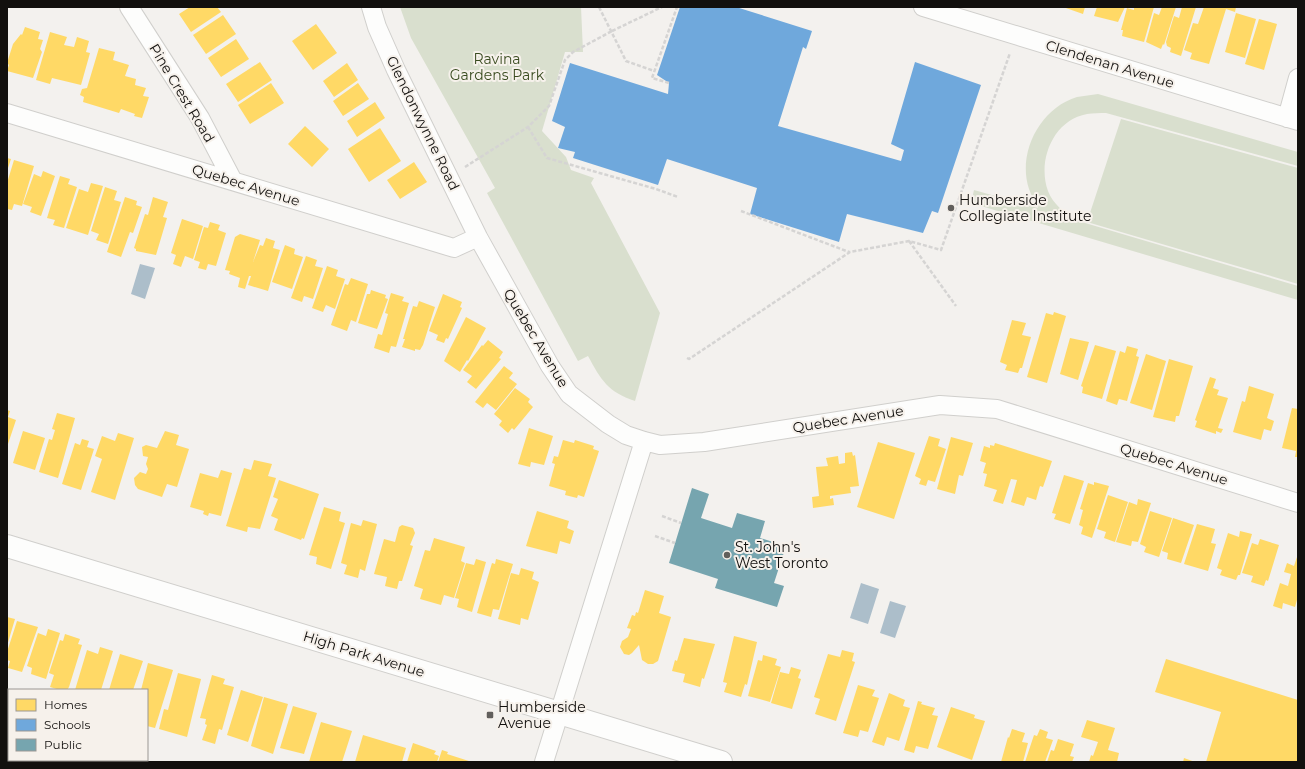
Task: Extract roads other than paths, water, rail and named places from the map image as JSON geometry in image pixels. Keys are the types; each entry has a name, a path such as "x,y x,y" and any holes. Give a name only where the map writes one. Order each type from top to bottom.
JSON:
{"street":[{"name":"Pine Crest Road","path":"129,7 200,118 233,182"},
{"name":"Glendonwynne Road","path":"371,7 377,27 396,70 478,237"},
{"name":"Clendenan Avenue","path":"923,7 952,11 1292,120"},
{"path":"1292,120 1298,78"},
{"name":"Quebec Avenue","path":"7,113 454,248 478,237 550,366 569,394 608,424 626,435 644,441 660,445 697,442 940,405 997,410 1298,503"},
{"path":"544,762 644,441"},
{"name":"High Park Avenue","path":"7,546 721,762"}],"water":[{"path":"140,264 155,268 145,299 131,294"},
{"path":"861,583 879,589 868,624 850,618"},
{"path":"890,601 906,606 895,638 880,633"}],"place":[{"name":"Humberside Collegiate Institute","path":"951,208"},
{"name":"St. John's West Toronto","path":"727,555"},
{"name":"Humberside Avenue","path":"490,715"}],"park label":[{"name":"Ravina Gardens Park","path":"497,68"}]}
